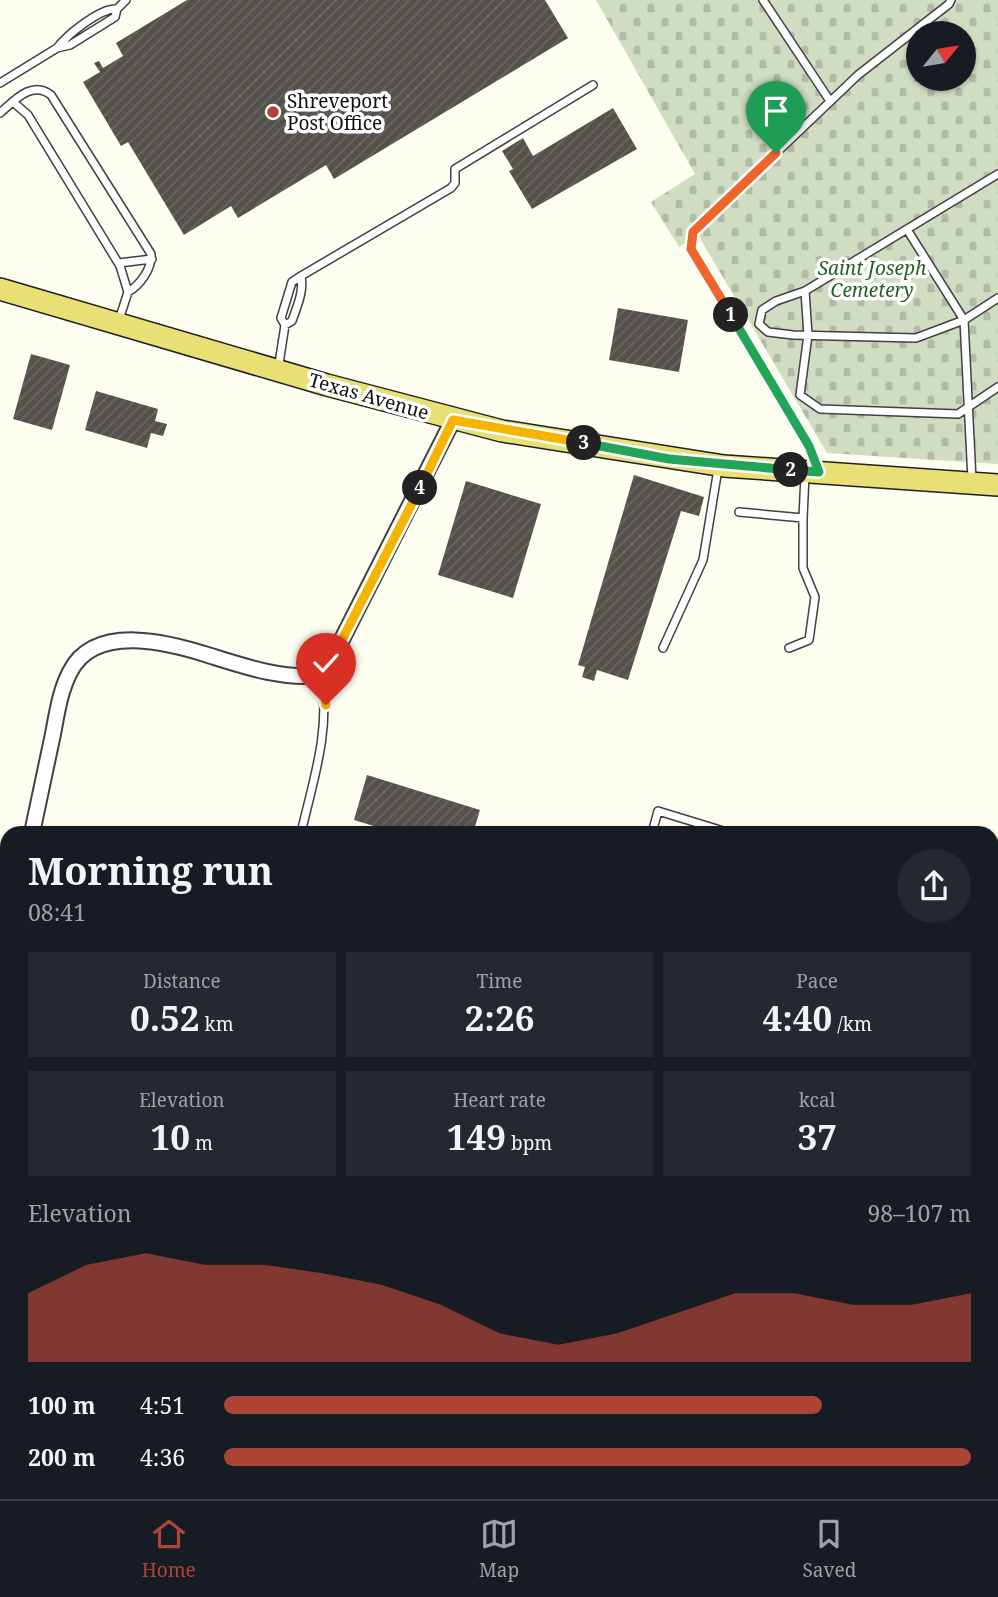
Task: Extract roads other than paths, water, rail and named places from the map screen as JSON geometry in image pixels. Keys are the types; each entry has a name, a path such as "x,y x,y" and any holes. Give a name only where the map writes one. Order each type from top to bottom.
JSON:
{"main road":[{"name":"Texas Avenue","path":"0,289 453,420 719,465 998,485"}],"street":[{"path":"34,826 64,687 79,659 101,646 120,640 144,639 173,644 239,665 301,678 321,675 410,510 453,420"}],"lane":[{"path":"0,83 57,48 66,36 111,8 117,9 125,0"},
{"path":"763,0 830,101"},
{"path":"789,648 809,640 815,597 803,568 803,518 812,472 809,446 691,249 693,232 703,219 858,75 951,0"},
{"path":"278,370 285,325 281,318 292,282 451,188 455,183 455,169 593,85"},
{"path":"0,113 34,88 43,89 51,95 152,258"},
{"path":"13,102 28,115 119,263 128,292 118,324"},
{"path":"998,174 805,291 762,310 759,324 768,332 916,338 964,320 998,298"},
{"path":"908,230 964,320 972,483"},
{"path":"119,263 152,258"},
{"path":"128,292 137,287 152,258"},
{"path":"285,325 292,321 298,304 303,287 301,276"},
{"path":"805,291 808,335 800,395 820,409 958,414 998,387"},
{"path":"663,648 703,560 719,465"},
{"path":"738,512 803,518"},
{"path":"303,826 324,729 326,705 321,675"},
{"path":"654,826 658,811 707,826"}],"place":[{"name":"Shreveport Post Office","path":"273,112"}],"park label":[{"name":"Saint Joseph Cemetery","path":"872,279"}]}
